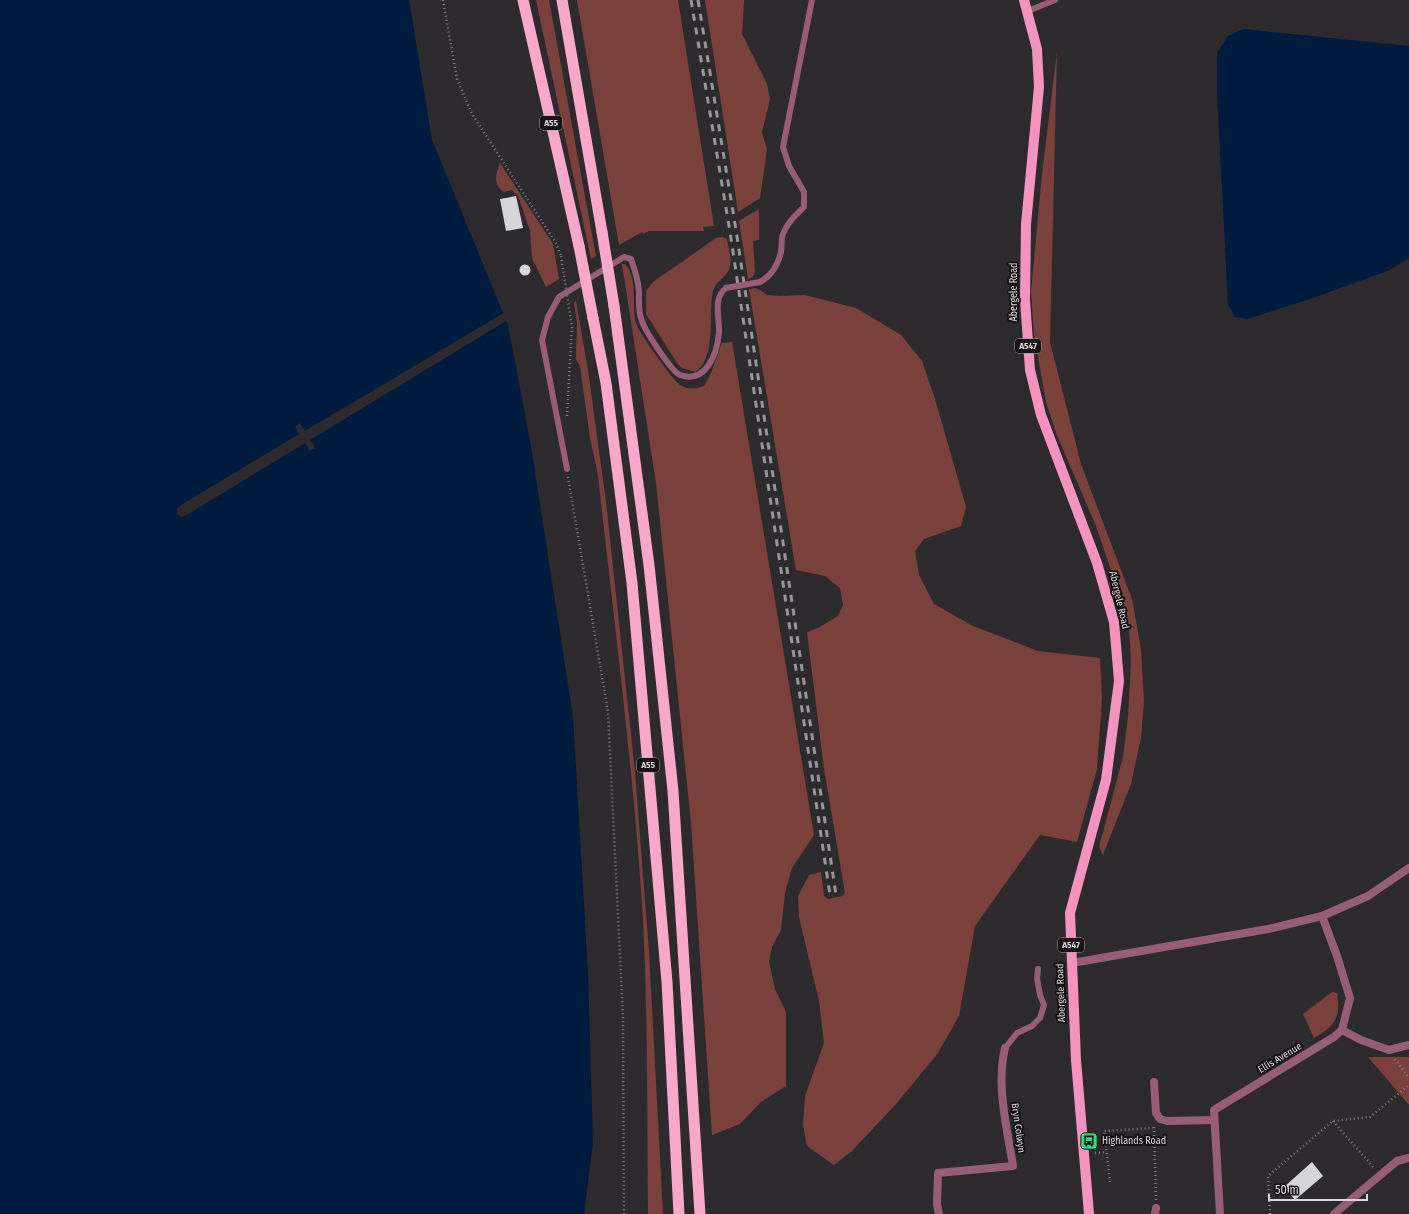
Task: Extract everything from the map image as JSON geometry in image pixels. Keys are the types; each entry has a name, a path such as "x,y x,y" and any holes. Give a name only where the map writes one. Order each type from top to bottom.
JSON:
{"highway":[{"name":"A55","path":"523,0 579,246 606,382 632,583 667,982 679,1214"},
{"name":"A55","path":"562,0 614,306 649,565 673,791 700,1214"}],"main road":[{"name":"Abergele Road","path":"1024,0 1037,49 1039,87 1026,224 1025,300 1030,370 1041,415 1097,563 1114,622 1119,681 1106,780 1070,913 1076,1060 1089,1214"}],"street":[{"path":"1072,963 1268,929 1322,916 1368,896 1409,868"},
{"path":"1322,916 1337,956 1350,998 1342,1030 1361,1040 1388,1050 1409,1045"},
{"name":"Ellis Avenue","path":"1214,1120 1214,1110 1334,1037 1342,1030"},
{"name":"Bryn Colwyn","path":"939,1214 937,1206 938,1173 1013,1166 1001,1064 1005,1048"},
{"path":"1154,1082 1156,1113 1160,1119 1167,1121 1214,1120 1220,1214"},
{"path":"1334,1214 1397,1161 1409,1158"}],"lane":[{"path":"567,469 542,340 548,317 559,297 624,258 631,259 637,274 639,309 642,322 670,366 678,374 689,378 700,375 709,367 719,333 717,307 721,292 726,288 760,282 774,270 780,253 783,234 792,218 804,207 804,192 789,166 783,147 812,0"},
{"path":"1028,11 1055,0"},
{"path":"1005,1048 1017,1033 1032,1026 1040,1018 1044,1005 1040,995 1037,978 1038,969"}],"path":[{"path":"443,0 457,79 472,114 556,243 561,256 572,327 567,423"},
{"path":"567,469 608,712 623,1016 624,1214"},
{"path":"1388,1050 1409,1078"},
{"path":"1270,1214 1268,1176 1333,1121 1370,1117 1409,1085"},
{"path":"1156,1211 1153,1128 1160,1119"},
{"path":"1333,1121 1380,1175"},
{"path":"1110,1182 1104,1131 1153,1128"}],"shaded area":[{"path":"536,0 549,0 596,256 591,259"},
{"path":"577,0 678,0 714,226 703,227 704,231 649,231 643,234 642,232 619,245"},
{"path":"705,0 744,0 742,34 767,84 770,99 762,132 767,150 760,198 738,212"},
{"path":"1057,52 1050,342 1081,464 1132,599 1141,649 1144,701 1141,738 1131,784 1103,855 1099,847 1123,757 1128,717 1131,661 1129,628 1096,526 1056,433 1046,402 1034,334 1031,292 1042,174"},
{"path":"500,163 553,244 559,279 546,287 532,258 530,231 518,196 512,190 504,192 500,189 496,182 496,175"},
{"path":"759,209 759,240 753,241 755,271 753,277 748,279 739,221"},
{"path":"722,237 727,239 730,266 727,273 713,291 709,347 702,366 695,372 682,368 677,363 646,314 646,291 653,282 716,238"},
{"path":"622,264 625,264 632,277 635,316 638,328 656,356 680,385 686,388 698,388 704,386 711,373 722,343 732,342 814,835 792,868 785,893 781,930 772,947 769,961 775,989 786,1012 786,1086 761,1102 740,1124 712,1135 691,823 656,483"},
{"path":"756,288 767,295 805,295 856,308 901,335 922,361 935,399 966,507 961,526 924,539 915,551 919,575 934,604 973,626 1038,651 1100,658 1102,699 1097,769 1077,842 1040,835 975,926 959,1016 938,1053 897,1103 852,1151 834,1165 807,1146 803,1125 805,1096 824,1043 819,1001 799,917 798,896 809,875 821,872 824,896 828,899 842,896 845,893 824,769 807,632 818,628 838,616 843,605 840,588 825,576 796,570 749,289"},
{"path":"576,301 588,370 606,502 635,772 649,952 663,1214 648,1214 646,994 639,864 629,753 598,475 590,438 580,366 576,359 577,323 574,303"},
{"path":"1332,992 1337,993 1337,1015 1332,1025 1314,1038 1303,1014"},
{"path":"1368,1057 1409,1057 1409,1105"}],"water":[{"path":"0,0 409,0 432,140 508,325 532,452 573,717 588,972 593,1142 584,1214 0,1214"},
{"path":"1244,29 1409,46 1409,258 1390,270 1313,298 1247,319 1235,317 1228,304 1217,94 1217,53 1228,36"}],"pier":[{"path":"505,312 508,320 310,440 315,448 310,451 305,443 187,515 181,517 178,514 177,509 181,505 299,434 295,427 300,423 305,431"}],"building":[{"path":"516,196 523,228 506,231 500,199"},
{"path":"525,264 529,266 531,270 529,274 525,276 521,274 519,270 521,266"},
{"path":"1312,1162 1323,1176 1295,1200 1284,1187"}],"railway":[{"path":"691,0 730,232 830,895"},
{"path":"698,0 736,230 836,895"}],"place":[{"name":"Highlands Road","path":"1089,1141"}]}
